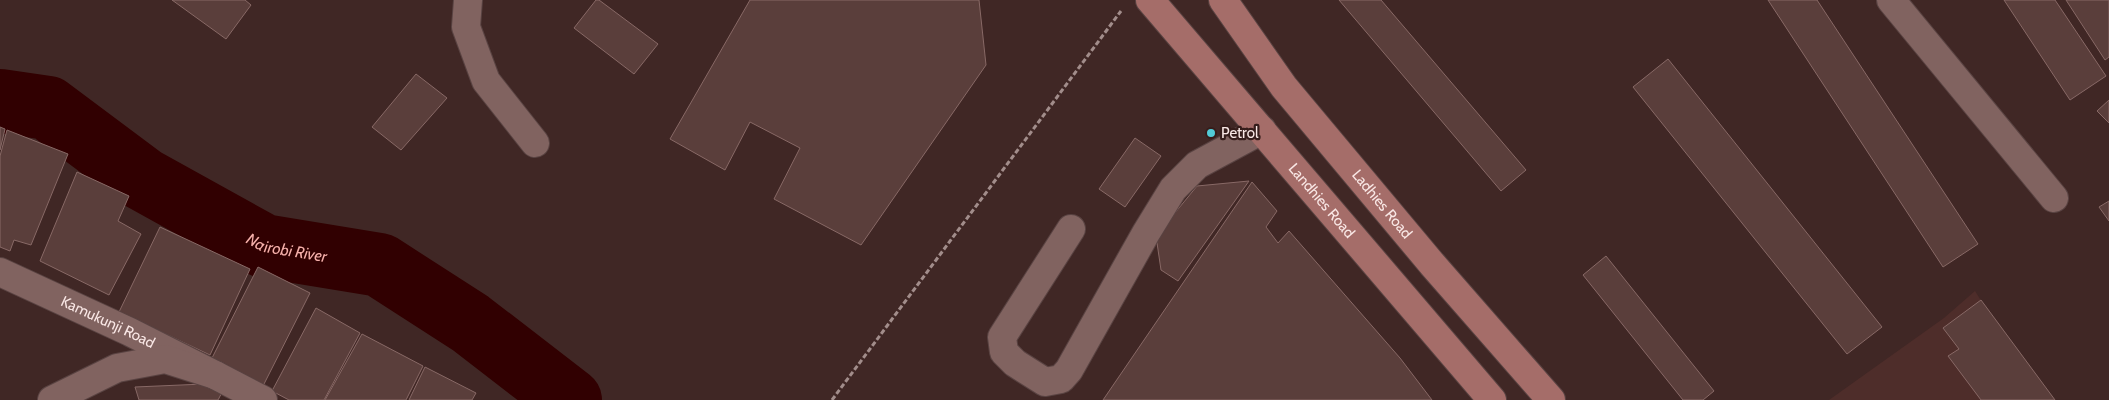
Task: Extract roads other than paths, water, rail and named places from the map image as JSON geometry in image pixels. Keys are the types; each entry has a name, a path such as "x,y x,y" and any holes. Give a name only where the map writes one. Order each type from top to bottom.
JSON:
{"main road":[{"name":"Landhies Road","path":"1150,0 1492,400"},
{"name":"Ladhies Road","path":"1224,0 1284,87 1432,264 1551,400"}],"street":[{"path":"468,0 466,27 486,81 535,143"},
{"path":"1891,0 2054,198"},
{"path":"1072,229 1002,337 1004,352 1015,363 1045,382 1061,379 1069,370 1173,189 1197,165 1262,130"},
{"name":"Kamukunji Road","path":"0,272 130,332 215,375"},
{"path":"52,400 117,368 165,359 215,375 263,400"}],"waterway":[{"name":"Nairobi River","path":"0,101 48,108 143,179 264,246 380,265 470,323 570,400"}],"place":[{"name":"Petrol","path":"1211,133"}]}
